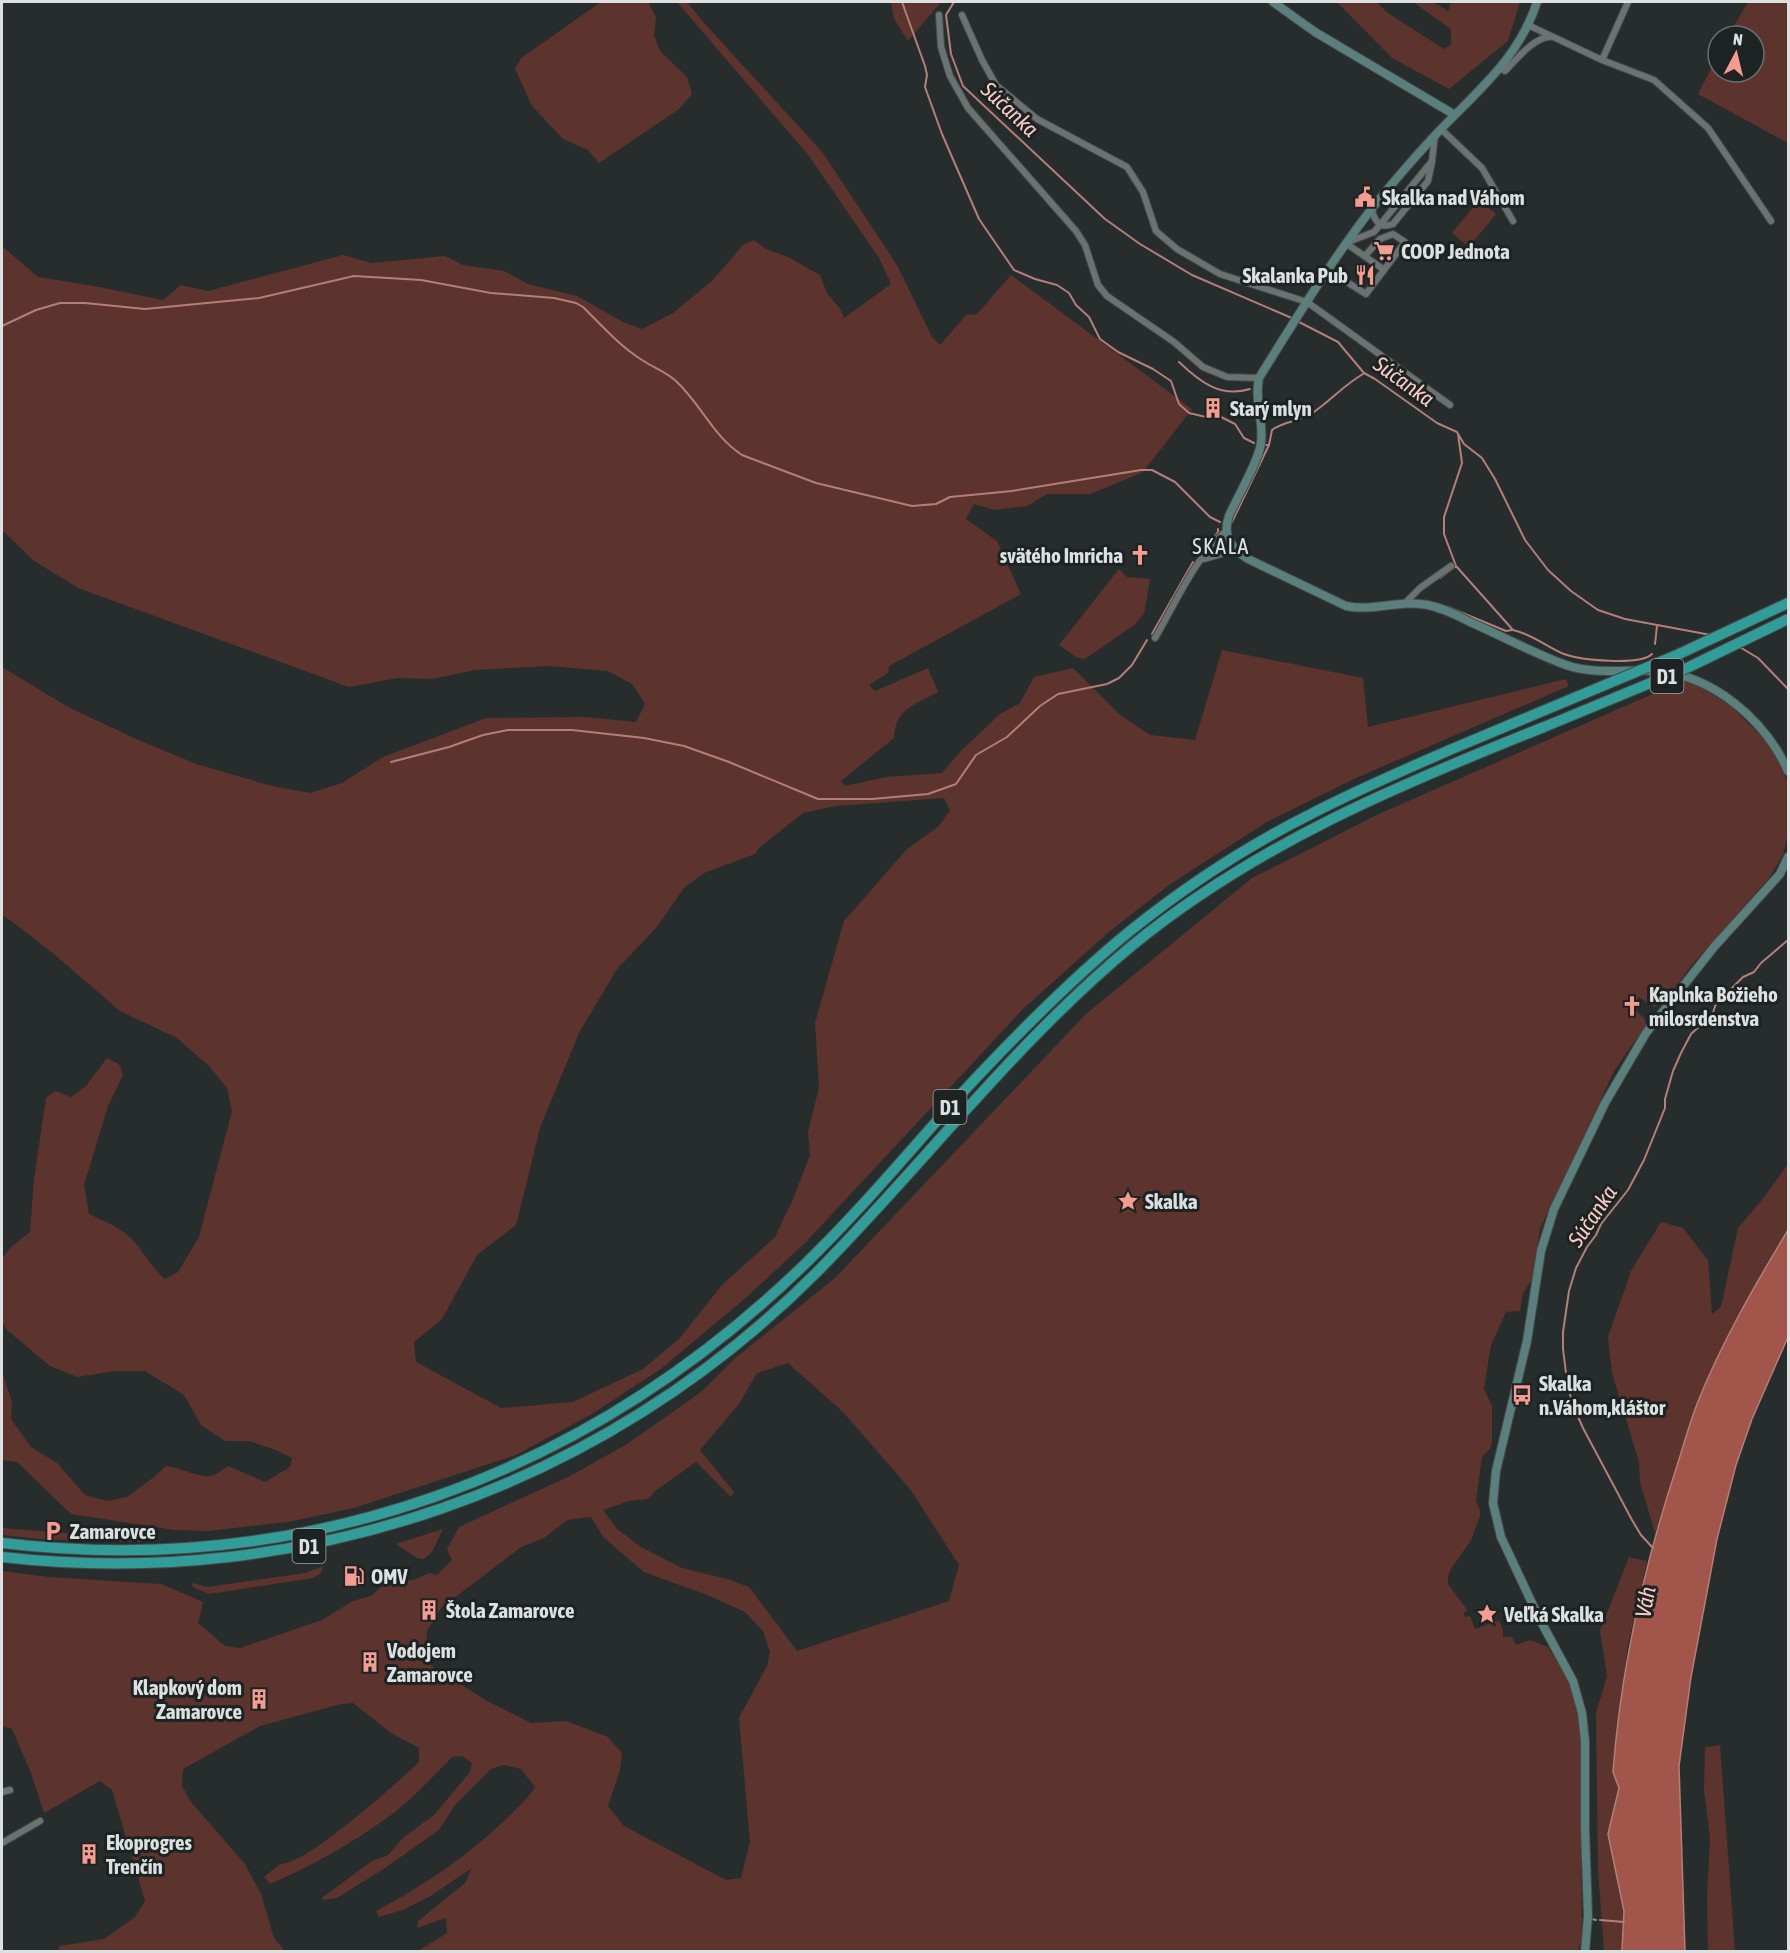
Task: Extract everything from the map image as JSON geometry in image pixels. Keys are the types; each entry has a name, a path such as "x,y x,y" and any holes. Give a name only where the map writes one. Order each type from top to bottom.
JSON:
{"highway":[{"name":"D1","path":"2,1543 104,1551 183,1549 268,1539 338,1526 394,1510 510,1468 602,1420 692,1362 749,1316 806,1264 859,1209 1014,1037 1092,963 1158,909 1259,842 1307,816 1384,779 1679,654 1788,603"},
{"name":"D1","path":"2,1557 78,1563 135,1564 228,1558 311,1545 387,1527 437,1511 516,1479 584,1447 678,1389 762,1323 816,1274 1024,1047 1078,993 1168,918 1232,874 1345,811 1689,667 1788,619"}],"main road":[{"path":"1274,2 1315,32 1455,115"},
{"path":"1537,2 1516,48 1501,68 1438,132 1372,209 1307,302 1259,378 1257,391 1262,441 1259,453 1228,516 1226,531 1228,539 1235,550 1248,559 1346,606 1373,608 1428,605 1447,611 1576,668 1605,672 1658,671 1692,679 1726,697 1749,717 1775,745 1788,771"},
{"path":"1585,1952 1588,1916 1585,1741 1582,1713 1573,1681 1539,1618 1501,1537 1493,1503 1496,1471 1527,1341 1541,1251 1554,1209 1605,1103 1646,1033 1707,954 1772,883 1788,857"}],"street":[{"path":"1602,60 1628,2"},
{"path":"939,15 941,47 950,75 968,108 1076,231 1085,245 1098,285 1107,296 1174,342 1203,367 1227,377 1259,378"},
{"path":"962,15 996,85 1036,119 1127,167 1143,192 1156,231 1177,249 1220,274 1307,302 1450,405"},
{"path":"1528,25 1602,60 1654,80 1708,128 1771,222"},
{"path":"1501,68 1505,71 1544,37 1554,37"},
{"path":"1372,209 1373,218 1380,225 1393,224 1428,181 1438,132 1482,168 1513,220"},
{"path":"1347,243 1374,232 1380,225"},
{"path":"1329,271 1366,294 1383,268 1405,242 1394,234 1380,239 1365,256"},
{"path":"1347,243 1383,268"},
{"path":"1155,638 1202,559 1226,531"},
{"path":"1202,559 1235,550"},
{"path":"1404,605 1420,588 1451,566"},
{"path":"2,1792 9,1790"},
{"path":"2,1843 40,1821"}],"shaded area":[{"path":"601,2 648,2 656,17 654,35 660,51 687,77 692,94 679,109 599,163 588,150 563,139 532,106 515,69 521,58"},
{"path":"677,2 687,2 823,153 897,265 932,337 940,345 966,315 977,314 1011,275 1192,409 1143,472 1090,494 1047,494 1027,506 994,510 974,504 966,519 997,541 1021,594 889,666 888,673 869,685 875,691 928,668 938,692 914,704 902,714 895,728 894,738 841,781 845,786 886,777 942,773 961,751 1000,714 1020,703 1034,677 1073,668 1119,714 1150,735 1195,740 1222,650 1363,678 1368,727 1566,679 1569,686 1356,778 1265,823 1169,885 1110,931 1024,1008 806,1242 749,1295 662,1368 592,1414 516,1455 354,1508 288,1522 208,1531 174,1530 71,1514 17,1462 2,1460 2,1372 12,1402 11,1419 31,1447 57,1463 85,1495 107,1501 127,1497 166,1466 211,1476 228,1466 265,1482 290,1467 292,1458 249,1441 225,1441 201,1425 184,1395 145,1371 115,1371 77,1377 50,1366 7,1330 2,1322 2,1258 12,1246 30,1232 34,1179 46,1098 55,1091 71,1097 86,1086 107,1058 119,1064 123,1075 108,1106 84,1185 89,1214 116,1227 131,1238 165,1279 178,1272 199,1237 232,1111 227,1088 209,1066 177,1038 120,1011 55,955 2,915 2,667 68,707 196,764 272,786 310,793 342,783 383,757 486,718 585,717 636,722 645,704 632,684 608,671 549,666 475,670 432,679 398,678 349,687 78,588 33,560 2,530 2,246 38,277 163,300 181,285 208,291 343,255 371,263 445,256 463,265 504,271 528,284 577,296 625,323 642,329 673,313 712,281 744,244 754,240 766,249 788,257 820,275 827,293 841,310 844,318 891,284 879,258 809,156","holes":["944,798 950,810 939,826 907,849 844,921 815,1023 819,1087 808,1132 810,1155 793,1199 775,1237 722,1285 679,1339 643,1369 573,1402 501,1408 416,1362 414,1342 442,1319 477,1255 516,1225 540,1128 579,1033 617,969 656,928 684,888 704,873 755,854 760,847 803,813 836,806"]},
{"path":"891,2 941,2 908,41 894,19"},
{"path":"1337,2 1376,2 1388,13 1444,49 1451,45 1451,29 1413,2 1433,2 1448,11 1451,2 1520,2 1508,41 1449,89 1392,58"},
{"path":"1748,2 1788,2 1788,143 1698,94 1706,78 1706,84 1766,84 1766,24 1735,24"},
{"path":"1479,200 1496,214 1469,247 1452,233"},
{"path":"1119,569 1127,577 1150,579 1144,614 1134,625 1088,657 1083,659 1076,657 1059,645"},
{"path":"1680,682 1693,682 1731,706 1761,736 1780,761 1788,784 1788,835 1783,855 1769,878 1691,966 1664,1002 1654,1007 1639,997 1632,1007 1644,1018 1646,1025 1614,1071 1540,1229 1532,1280 1523,1293 1520,1311 1506,1312 1491,1345 1484,1389 1492,1406 1492,1442 1490,1449 1482,1457 1476,1501 1480,1516 1471,1540 1448,1577 1448,1584 1468,1611 1463,1613 1465,1617 1470,1616 1475,1629 1499,1620 1503,1637 1512,1637 1516,1645 1530,1640 1548,1647 1566,1676 1580,1712 1582,1939 1578,1951 418,1951 447,1933 446,1918 417,1928 418,1921 465,1883 472,1868 429,1897 403,1910 379,1917 376,1911 459,1859 517,1809 535,1787 521,1769 504,1765 491,1769 455,1805 439,1830 337,1898 322,1900 372,1861 388,1855 403,1838 434,1815 470,1772 472,1763 462,1756 452,1757 407,1802 377,1825 348,1844 270,1884 264,1877 280,1864 292,1861 309,1852 329,1838 419,1762 419,1748 391,1733 353,1703 341,1704 260,1726 183,1769 182,1786 191,1802 245,1864 261,1894 274,1938 285,1951 59,1951 59,1946 104,1939 135,1917 145,1901 112,1790 100,1781 44,1813 31,1773 12,1729 2,1726 2,1571 49,1577 161,1584 203,1602 198,1623 225,1646 240,1648 322,1620 353,1601 371,1596 386,1582 413,1580 429,1573 437,1575 452,1560 447,1549 459,1527 570,1476 627,1444 701,1392 735,1358 835,1278 1086,1014 1252,878 1381,813","holes":["788,1363 843,1412 910,1489 959,1565 949,1601 797,1651 749,1587 731,1580 682,1568 641,1547 617,1529 603,1510 629,1501 648,1499 655,1491 696,1462 731,1497 734,1492 700,1450 739,1404 757,1373","591,1517 603,1537 644,1572 707,1595 745,1612 763,1631 770,1652 767,1666 739,1718 750,1842 741,1878 726,1880 624,1826 608,1806 620,1770 622,1753 608,1737 566,1721 531,1723 487,1701 426,1662 427,1631 441,1608 521,1547 544,1538 567,1520"]},
{"path":"1788,1164 1788,1230 1747,1301 1697,1403 1655,1533 1640,1482 1639,1462 1612,1373 1608,1337 1631,1271 1661,1222 1683,1228 1708,1260 1712,1314 1721,1307 1738,1228"},
{"path":"2,1528 126,1538 147,1542 74,1541 20,1537 2,1535"},
{"path":"443,1529 432,1552 424,1559 417,1558 396,1544"},
{"path":"1629,1557 1647,1561 1628,1645 1613,1772 1619,1788 1608,1834 1624,1911 1622,1951 1604,1951 1598,1869 1596,1713 1607,1676 1600,1631"},
{"path":"324,1566 320,1574 313,1578 209,1594 193,1587 192,1583 207,1587 305,1573"},
{"path":"1720,1745 1735,1951 1708,1951 1707,1899 1710,1838 1704,1789 1705,1747"}],"water":[{"name":"Váh","path":"1788,1230 1788,1337 1752,1419 1736,1465 1717,1539 1691,1677 1679,1766 1685,1951 1622,1951 1624,1911 1608,1834 1619,1788 1613,1772 1622,1694 1635,1619 1664,1506 1706,1381 1751,1293"}],"waterway":[{"path":"902,2 925,66 927,75 925,87 942,134 979,219 1014,270 1057,285 1069,293 1076,305 1089,317 1100,339 1118,352 1153,369 1171,381 1179,404 1189,413 1206,417 1221,417 1235,424 1244,438 1254,443"},
{"name":"Súčanka","path":"954,2 946,15 951,54 963,86 1105,219 1140,244 1192,275 1294,319"},
{"path":"2,326 36,310 60,303 145,309 259,298 354,276 421,280 491,293 554,298 583,307 626,348 673,379 686,391 723,439 742,455 816,483 912,506 936,504 950,497 1012,491 1152,470 1175,482 1210,517 1220,522"},
{"name":"Súčanka","path":"1299,322 1338,342 1364,373 1437,423 1457,432 1464,444 1482,458 1525,540 1548,570 1571,591 1598,610 1625,619 1711,635"},
{"path":"1179,362 1203,382 1220,390 1250,389"},
{"path":"1265,445 1269,445 1272,430 1311,414 1363,374"},
{"path":"1458,434 1462,463 1444,517 1444,534 1456,566 1513,630 1527,634 1564,654 1596,660 1623,661 1645,658 1652,654"},
{"path":"1232,522 1269,445"},
{"path":"1203,551 1218,529"},
{"path":"1152,634 1193,562"},
{"path":"1440,578 1456,566"},
{"path":"1448,607 1506,631 1512,630"},
{"path":"1655,644 1657,626"},
{"path":"391,762 508,730 572,730 644,738 684,746 818,799 872,799 928,794 956,784 976,755 1007,737 1040,706 1058,694 1107,684 1119,678 1132,665 1147,640"},
{"name":"Súčanka","path":"1738,646 1758,658 1788,689"},
{"name":"Súčanka","path":"1653,1548 1641,1535 1632,1520 1572,1403 1563,1349 1569,1291 1576,1268 1587,1247 1601,1224 1628,1190 1644,1160 1665,1108 1665,1099 1673,1071 1691,1034 1712,1015 1716,1004 1743,977 1754,972 1788,940"},
{"path":"1592,1919 1596,1920"},
{"path":"1600,1920 1624,1922"}],"place":[{"name":"Skalka nad Váhom","path":"1365,197"},
{"name":"COOP Jednota","path":"1384,251"},
{"name":"Skalanka Pub","path":"1365,275"},
{"name":"Starý mlyn","path":"1213,408"},
{"name":"svätého Imricha","path":"1140,555"},
{"name":"Kaplnka Božieho milosrdenstva","path":"1632,1006"},
{"name":"Skalka","path":"1128,1201"},
{"name":"Skalka n.Váhom,kláštor","path":"1522,1395"},
{"name":"Zamarovce","path":"53,1531"},
{"name":"OMV","path":"354,1576"},
{"name":"Štola Zamarovce","path":"429,1610"},
{"name":"Veľká Skalka","path":"1487,1614"},
{"name":"Vodojem Zamarovce","path":"370,1662"},
{"name":"Klapkový dom Zamarovce","path":"259,1699"},
{"name":"Ekoprogres Trenčín","path":"89,1854"}],"district":[{"name":"SKALA","path":"1221,546"}]}
